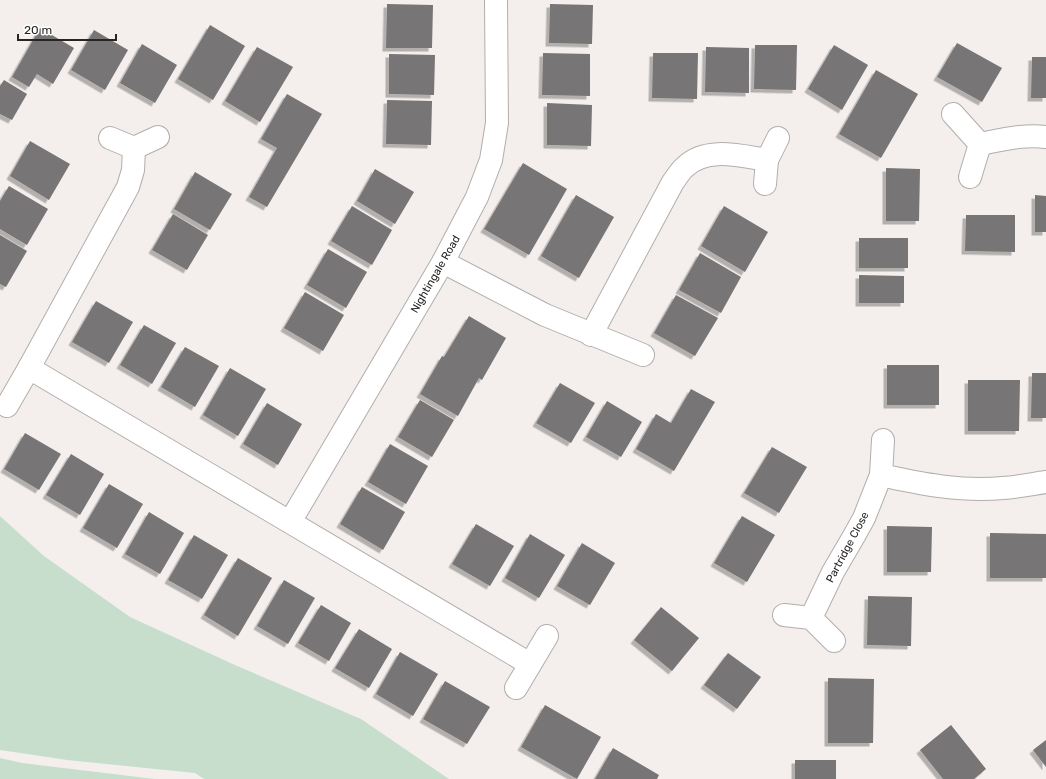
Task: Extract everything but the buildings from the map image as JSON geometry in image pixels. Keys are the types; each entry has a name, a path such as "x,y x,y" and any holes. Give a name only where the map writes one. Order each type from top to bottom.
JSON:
{"street":[{"name":"Nightingale Road","path":"290,522 444,262 477,197 491,160 497,123 496,0"},
{"path":"952,114 980,144"},
{"path":"980,144 1010,138 1037,136 1046,137"},
{"path":"110,138 134,148 158,137"},
{"path":"765,184 767,160 778,138"},
{"path":"970,177 980,144"},
{"path":"7,406 30,368 128,187 133,170 134,148"},
{"path":"592,335 673,182 686,166 701,157 717,154 767,160"},
{"path":"444,262 545,315 643,355"},
{"path":"30,368 530,664"},
{"name":"Partridge Close","path":"811,618 833,572 864,518 881,475 883,440"},
{"path":"881,475 920,484 961,489 1002,488 1046,482"},
{"path":"784,615 811,618 834,641"},
{"path":"516,688 547,636"}],"green space":[{"path":"0,516 44,556 130,617 235,665 361,719 449,779 204,779 195,773 67,760 0,750"},
{"path":"0,758 22,763 155,779 0,779"}]}
